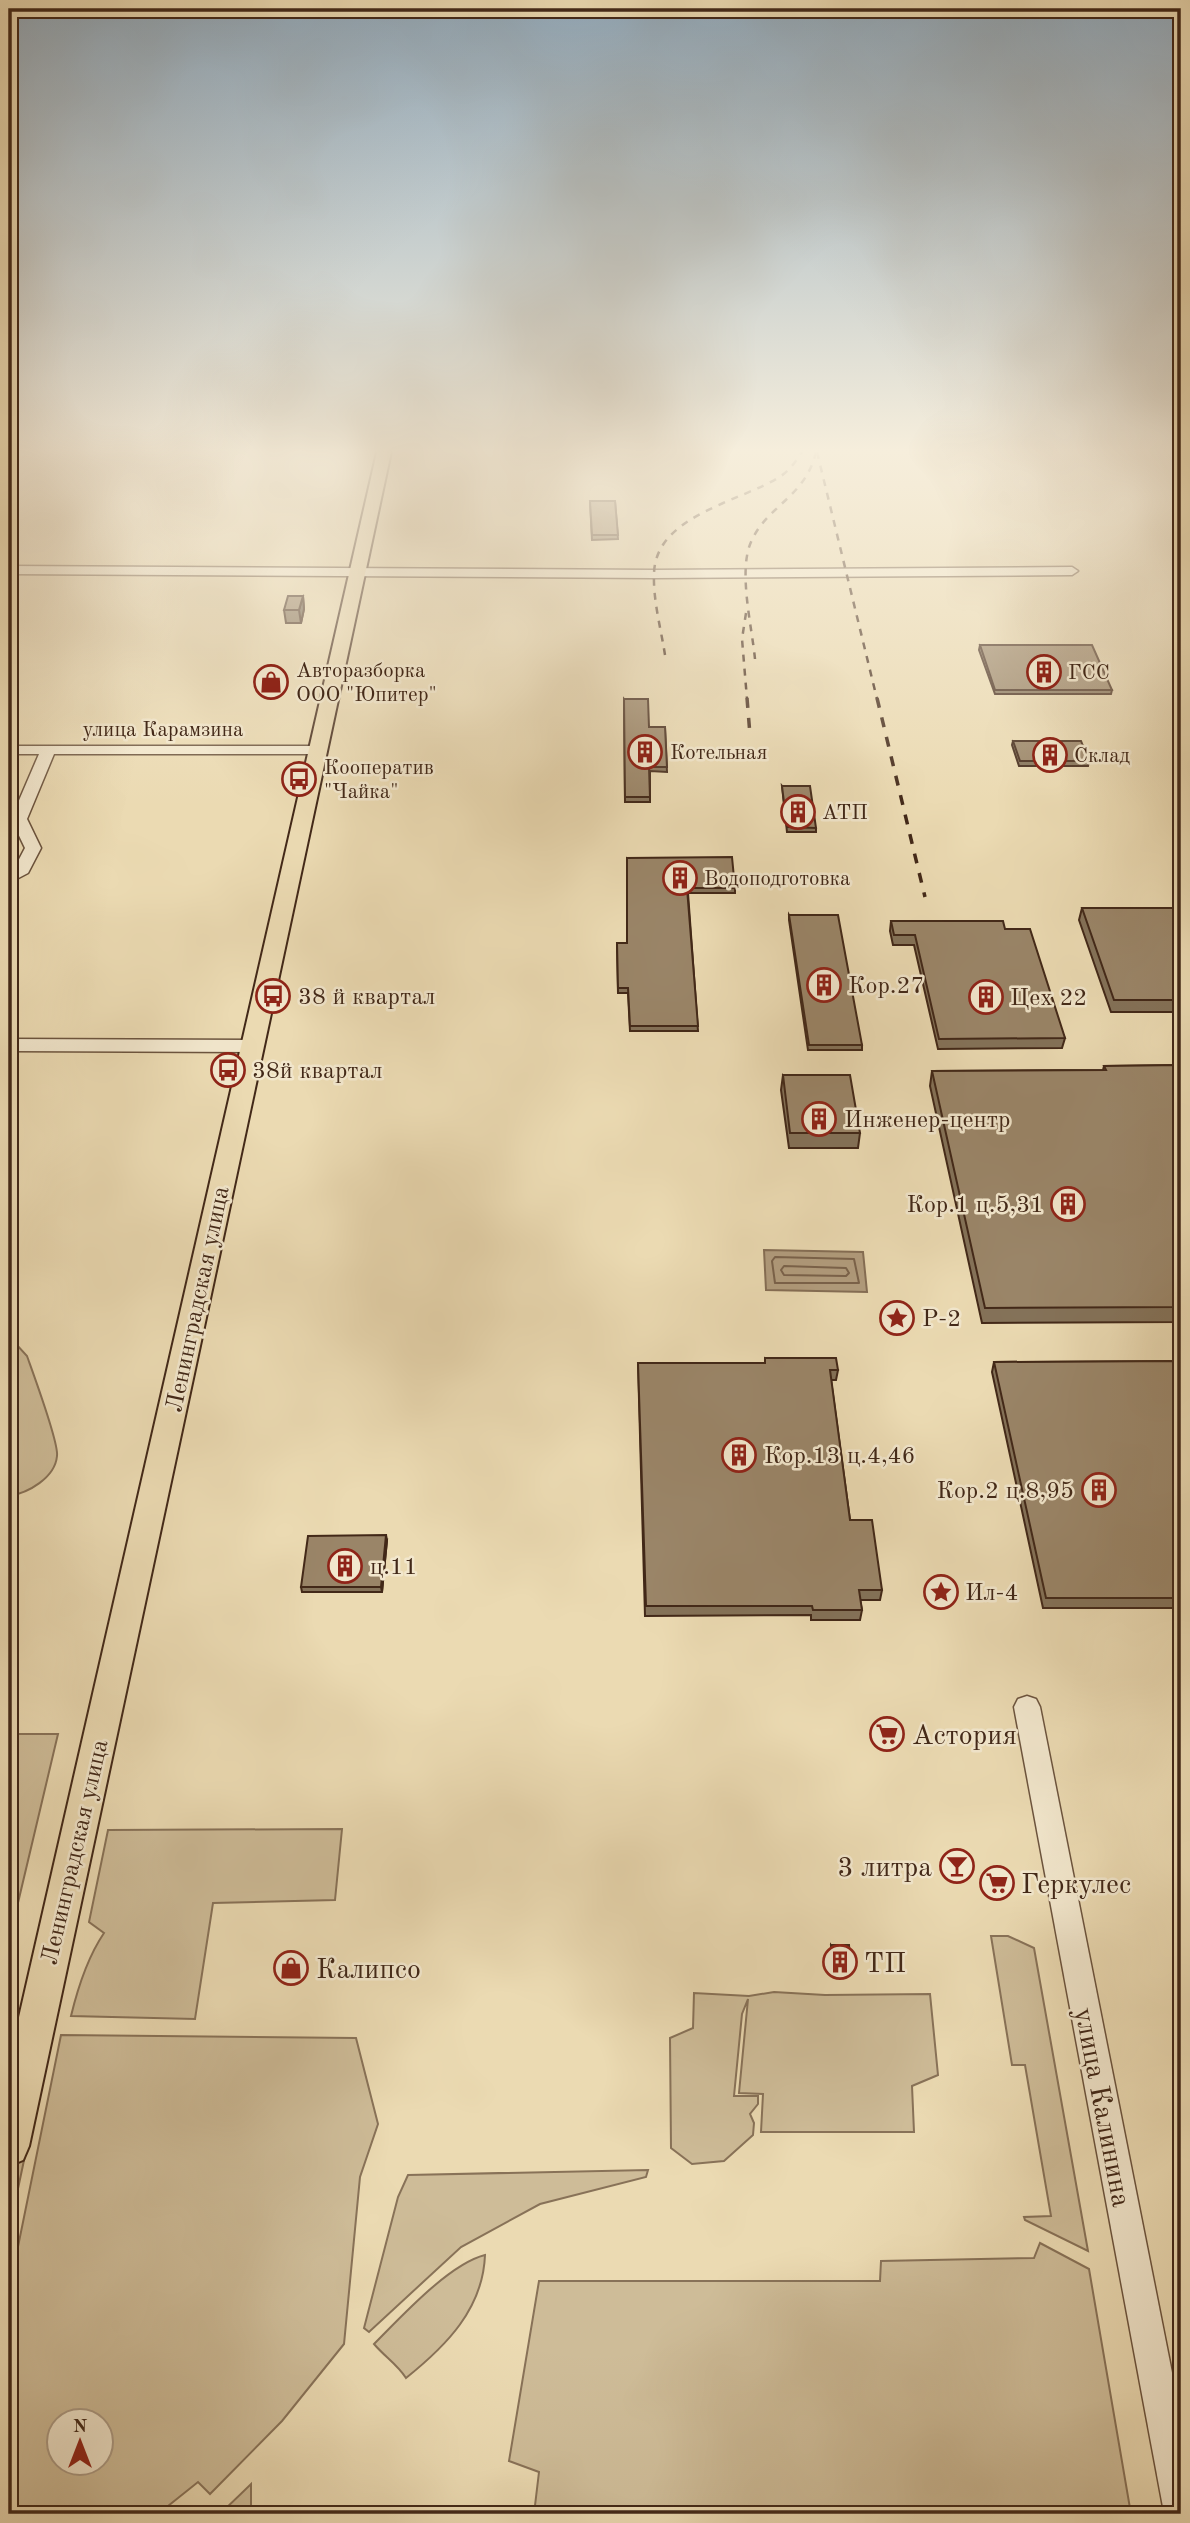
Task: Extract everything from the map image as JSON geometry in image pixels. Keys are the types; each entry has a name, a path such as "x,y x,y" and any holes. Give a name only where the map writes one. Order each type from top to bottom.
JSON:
{"main road":[{"name":"Ленинградская улица","path":"9,2146 358,571"}],"street":[{"path":"9,570 654,574 1072,571"},
{"name":"улица Карамзина","path":"9,750 318,750"},
{"path":"9,878 22,870 33,848 19,819 48,750"},
{"path":"9,1045 253,1046"},
{"name":"улица Калинина","path":"1027,1707 1181,2507"}],"shaded area":[{"path":"9,1342 17,1345 27,1356 50,1423 57,1456 46,1478 24,1492 9,1496"},
{"path":"9,1734 58,1734 12,1928 9,1926 9,1894 15,1891 9,1861"},
{"path":"342,1829 335,1900 213,1903 195,2019 71,2016 84,1973 104,1933 89,1922 108,1830"},
{"path":"991,1936 1008,1936 1034,1948 1088,2251 1025,2220 1024,2217 1051,2216 1025,2065 1012,2065"},
{"path":"774,1992 825,1995 930,1994 938,2075 912,2086 914,2132 761,2132 763,2094 739,2093 748,1999 742,2014 734,2096 758,2096 758,2104 750,2114 754,2123 753,2135 724,2161 692,2164 671,2148 670,2038 693,2028 694,1993 749,1996"},
{"path":"51,2033 9,2231 9,2170 36,2045"},
{"path":"61,2035 356,2038 378,2124 360,2177 344,2344 282,2421 210,2494 198,2482 158,2514 110,2514 31,2506 9,2509 9,2291"},
{"path":"648,2170 646,2177 540,2204 461,2247 369,2332 364,2328 398,2197 408,2175"},
{"path":"1040,2243 1089,2269 1131,2514 534,2514 539,2472 509,2461 539,2281 880,2281 881,2261 1034,2258"},
{"path":"485,2255 477,2292 460,2325 435,2353 406,2378 374,2344 441,2280 471,2260"},
{"path":"251,2484 251,2514 220,2514"}],"water":[{"path":"764,1250 863,1252 867,1292 766,1290"}],"building":[{"path":"288,596 303,596 299,610 284,610"},
{"name":"ГСС","path":"980,645 1092,645 1112,690 995,690"},
{"name":"Котельная","path":"624,699 648,699 649,727 665,727 667,767 649,767 650,797 625,797"},
{"name":"Склад","path":"1013,741 1081,741 1089,761 1020,761"},
{"name":"АТП","path":"782,786 810,786 816,828 787,827"},
{"path":"732,857 735,888 687,888 698,1026 630,1026 628,988 618,988 617,943 627,943 627,858"},
{"path":"1082,908 1181,908 1181,1000 1114,1000"},
{"name":"Кор.27","path":"789,915 838,915 862,1045 809,1045"},
{"name":"Цех 22","path":"891,921 1003,921 1005,929 1030,929 1065,1038 939,1039 915,935 894,935"},
{"name":"Кор.1 ц.5,31","path":"1181,1065 1181,1307 985,1308 932,1071 1106,1070 1104,1066"},
{"name":"Инженер-центр","path":"783,1075 850,1075 860,1133 790,1133"},
{"name":"Кор.13 ц.4,46","path":"765,1358 836,1358 838,1370 830,1370 850,1520 872,1520 882,1590 859,1590 862,1610 813,1610 812,1606 646,1606 638,1363 765,1363"},
{"name":"Кор.2 ц.8,95","path":"1181,1361 1181,1598 1046,1598 994,1362"},
{"name":"ц.11","path":"386,1535 381,1587 301,1587 308,1536"},
{"name":"ТП","path":"831,1945 849,1945 851,1970 834,1970"}],"railway":[{"path":"655,570 656,604 665,655"},
{"path":"746,570 755,659"},
{"path":"846,570 877,699"},
{"path":"746,613 742,639 747,699"},
{"path":"747,698 750,735"},
{"path":"877,698 925,897"}],"place":[{"name":"ГСС","path":"1044,672"},
{"name":"Авторазборка ООО \"Юпитер\"","path":"271,682"},
{"name":"Котельная","path":"645,752"},
{"name":"Склад","path":"1050,755"},
{"name":"Кооператив \"Чайка\"","path":"299,779"},
{"name":"АТП","path":"798,812"},
{"name":"Водоподготовка","path":"680,878"},
{"name":"Кор.27","path":"824,985"},
{"name":"38 й квартал","path":"273,996"},
{"name":"Цех 22","path":"986,997"},
{"name":"38й квартал","path":"228,1070"},
{"name":"Инженер-центр","path":"819,1119"},
{"name":"Кор.1 ц.5,31","path":"1068,1204"},
{"name":"Р-2","path":"897,1318"},
{"name":"Кор.13 ц.4,46","path":"739,1455"},
{"name":"Кор.2 ц.8,95","path":"1099,1490"},
{"name":"ц.11","path":"345,1566"},
{"name":"Ил-4","path":"941,1592"},
{"name":"Астория","path":"887,1734"},
{"name":"3 литра","path":"957,1866"},
{"name":"Геркулес","path":"997,1883"},
{"name":"ТП","path":"840,1962"},
{"name":"Калипсо","path":"291,1968"}]}
